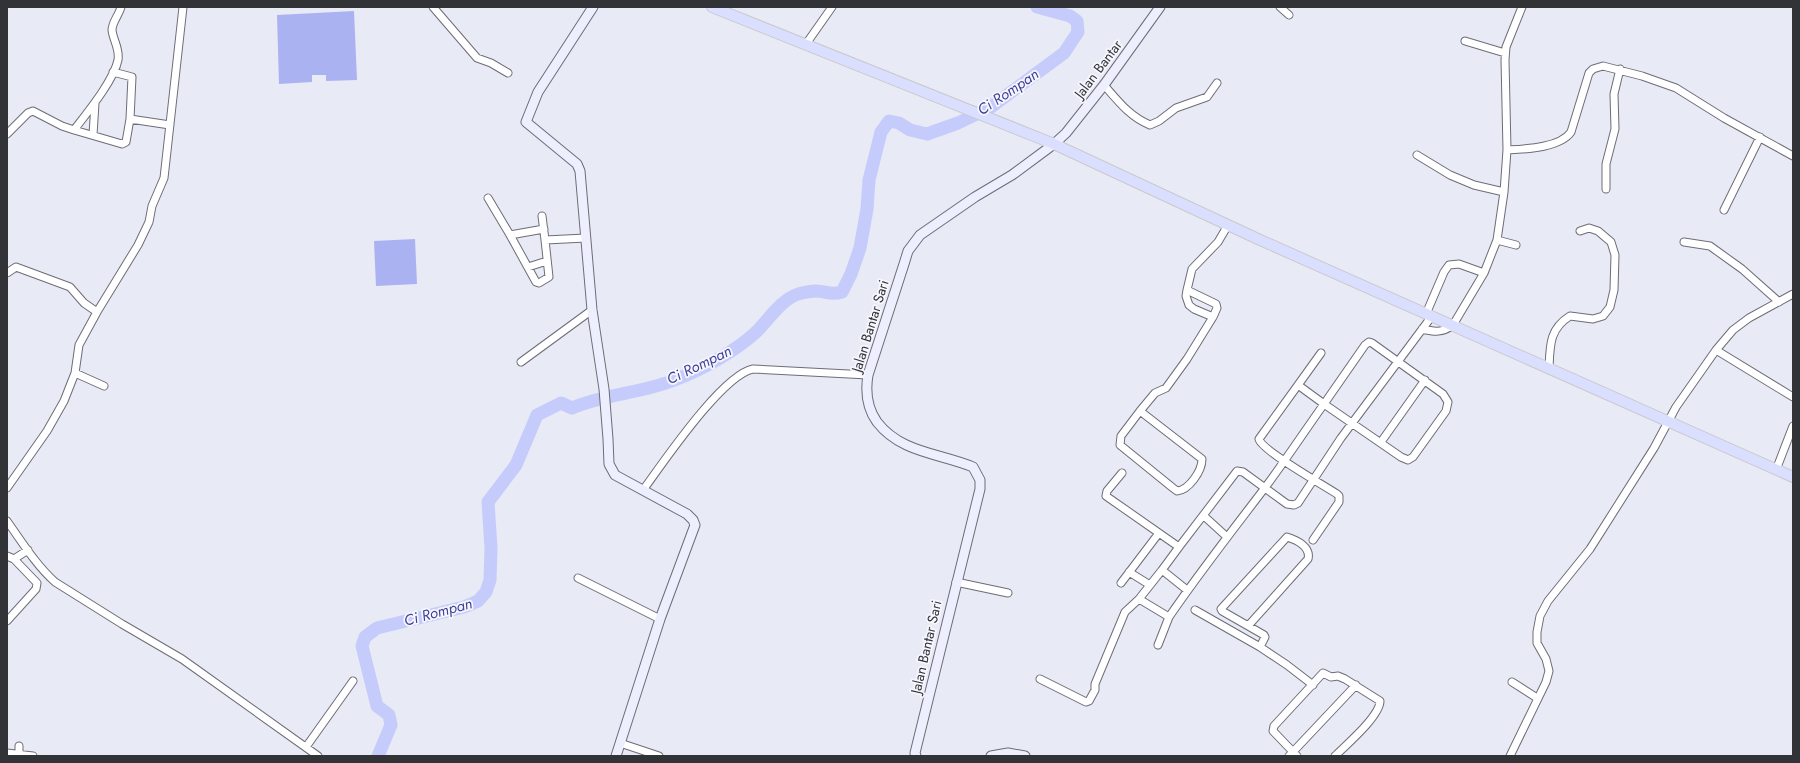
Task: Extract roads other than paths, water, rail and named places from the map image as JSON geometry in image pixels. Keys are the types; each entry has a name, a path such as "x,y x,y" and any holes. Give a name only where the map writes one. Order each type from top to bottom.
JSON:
{"main road":[{"path":"712,7 963,109 1054,144 1228,225 1793,477"}],"street":[{"path":"74,130 95,102 113,72 119,58 112,29 121,7"},
{"path":"7,488 52,424 64,401 75,373 79,345 96,312 138,245 149,222 152,206 164,178 183,7"},
{"path":"433,7 477,58 491,63 508,73"},
{"path":"593,7 538,92 526,122 579,167 582,181 592,310 604,389 609,464 615,474 687,514 693,520 695,526 660,619 616,756"},
{"path":"806,44 832,7"},
{"name":"Jalan Bantar","path":"1054,144 1066,133 1104,85 1160,7"},
{"path":"1280,7 1289,15"},
{"path":"1422,329 1438,332 1445,331 1453,325 1484,273 1497,240 1504,192 1507,150 1505,52 1511,32 1522,7"},
{"path":"1465,42 1505,52"},
{"path":"1507,150 1548,145 1568,136 1571,132 1590,73 1594,69 1603,66 1620,69 1676,88 1724,118 1793,155"},
{"path":"1606,189 1606,164 1615,129 1614,94 1620,69"},
{"path":"7,134 31,111 36,111 62,126 124,143 130,120 132,77 113,72"},
{"path":"1104,85 1137,119 1150,125 1159,121 1176,108 1207,97 1217,83"},
{"path":"93,135 95,102"},
{"path":"130,120 170,125"},
{"path":"1724,210 1760,137"},
{"name":"Jalan Bantar Sari","path":"916,756 915,753 980,489 980,480 973,467 959,461 904,445 886,433 874,417 867,403 866,387 868,376 904,264 914,241 939,222 1012,175 1054,144"},
{"path":"1417,156 1450,176 1474,185 1504,192"},
{"path":"488,198 510,234 536,282 539,283 549,277 542,216"},
{"path":"1213,317 1194,309 1189,305 1186,296 1192,269 1218,242 1228,225"},
{"path":"1549,369 1550,345 1554,332 1560,322 1570,316 1593,319 1603,316 1610,307 1614,290 1615,255 1611,242 1598,231 1589,228 1580,231"},
{"path":"510,234 544,229"},
{"path":"545,240 586,238"},
{"path":"1497,240 1516,245"},
{"path":"1684,242 1710,246 1742,269 1779,302"},
{"path":"528,267 547,261"},
{"path":"1040,679 1088,702 1094,692 1095,684 1124,614 1129,607 1140,599 1237,471 1243,472 1287,504 1294,505 1298,503 1352,423 1422,329 1429,315 1444,272 1449,265 1459,264 1484,273"},
{"path":"7,273 16,267 64,285 73,289 84,303 96,312"},
{"path":"1140,411 1202,459 1201,468 1185,489 1177,491 1120,445 1121,436 1140,411 1155,393 1166,388 1187,359 1217,308 1216,304 1187,290"},
{"path":"1510,756 1546,682 1549,671 1546,659 1540,652 1537,643 1537,632 1540,616 1548,600 1590,549 1654,448 1669,421 1716,350 1733,330 1749,318 1793,294"},
{"path":"521,362 592,310"},
{"path":"1158,645 1170,617 1187,590 1265,487 1283,460 1324,404 1365,345 1369,342 1376,344 1425,380 1446,397 1448,407 1413,457 1408,460 1324,404 1298,385"},
{"path":"1716,350 1793,397"},
{"path":"1313,540 1340,499 1337,494 1263,446 1259,439 1321,353"},
{"path":"644,490 682,436 705,409 729,383 746,371 753,369 868,376"},
{"path":"75,373 104,386"},
{"path":"1380,442 1425,380"},
{"path":"1776,470 1793,426"},
{"path":"1122,473 1107,491 1106,496 1179,548"},
{"path":"1204,516 1227,536"},
{"path":"7,521 48,576 55,582 182,659 318,756"},
{"path":"1121,583 1159,533"},
{"path":"1248,626 1308,559 1309,556 1304,546 1287,537 1222,605 1222,611 1265,636 1260,647"},
{"path":"14,559 28,550"},
{"path":"7,556 14,559 35,580 36,586 7,621"},
{"path":"1162,570 1187,590"},
{"path":"1129,572 1150,585"},
{"path":"578,578 660,619"},
{"path":"956,582 1008,593"},
{"path":"1140,599 1170,617"},
{"path":"1195,610 1260,647 1287,665 1313,686"},
{"path":"1336,756 1374,716 1380,706 1380,701 1377,698 1356,685 1338,676 1331,677 1323,673 1313,686 1274,726 1273,731 1293,754 1356,685"},
{"path":"306,748 353,681"},
{"path":"1512,682 1537,698"},
{"path":"620,743 659,756"},
{"path":"19,746 19,755"},
{"path":"7,753 33,756"},
{"path":"991,756 1008,753 1025,756"}],"waterway":[{"name":"Ci Rompan","path":"378,756 391,725 389,715 377,706 362,646 365,637 377,628 464,607 478,601 486,592 490,580 491,548 488,502 516,465 537,415 561,403 572,408 585,403 664,384 677,379 708,365 738,347 755,333 780,306 791,297 811,291 834,294 842,292 851,274 860,248 867,209 869,180 881,132 889,121 899,123 910,130 927,134 958,123 991,107 1064,53 1078,32 1077,21 1070,16 1037,7"}]}
